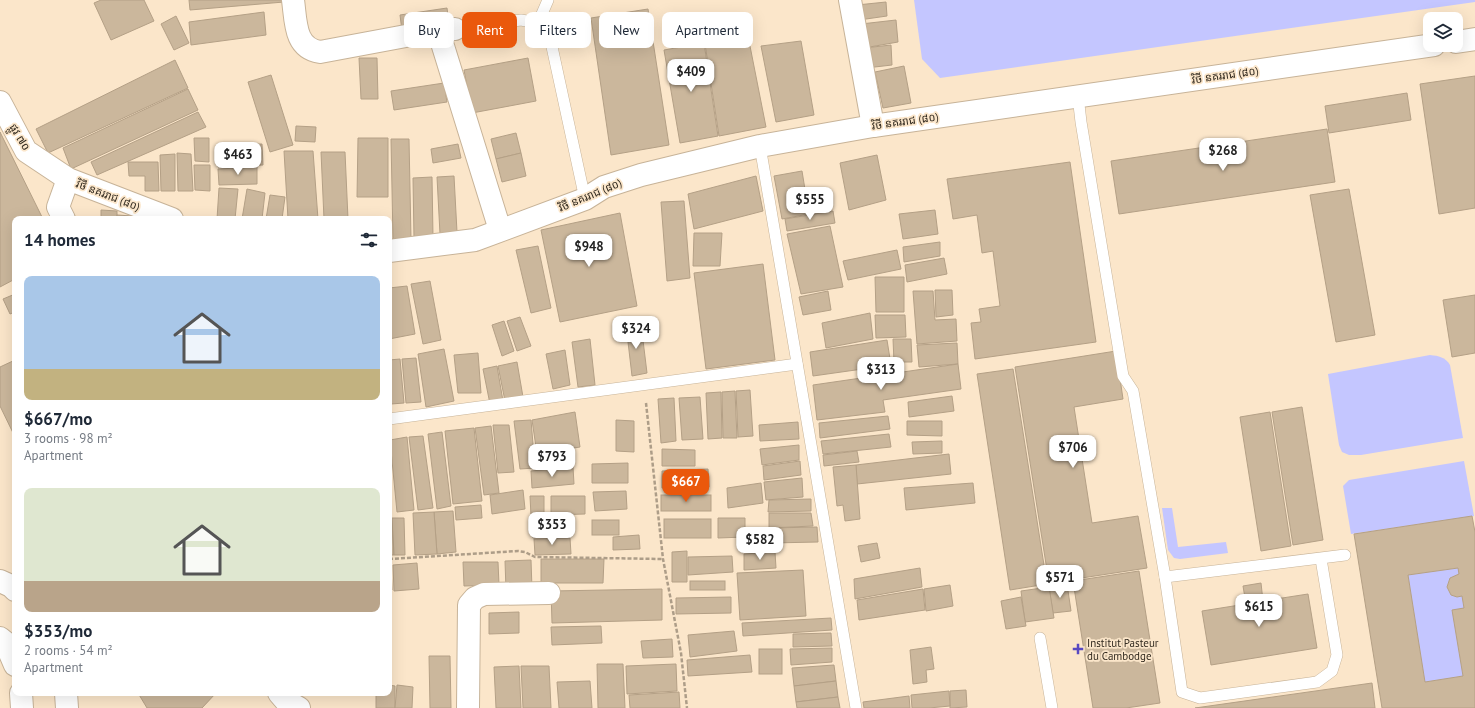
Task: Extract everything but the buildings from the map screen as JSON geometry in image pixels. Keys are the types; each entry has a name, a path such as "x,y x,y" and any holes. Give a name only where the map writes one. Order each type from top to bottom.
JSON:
{"street":[{"path":"293,0 298,32 304,44 312,51 320,52 404,37"},
{"path":"850,0 873,126"},
{"path":"1463,41 1475,39"},
{"name":"វិថី នគររាជ (៨០)","path":"392,251 475,240 585,199 604,187 640,175 760,146 873,126 1423,47"},
{"path":"452,48 500,230"},
{"name":"ផ្លូវ ៧០","path":"0,102 26,151 68,179"},
{"path":"62,216 58,207 68,179"},
{"name":"វិថី នគររាជ (៨០)","path":"68,179 164,216"},
{"path":"468,708 469,605 475,598 484,594 549,593"},
{"path":"0,638 5,642 12,658"},
{"path":"20,696 22,708"},
{"path":"66,696 67,708"},
{"path":"282,696 285,700 299,708"}],"lane":[{"path":"543,12 548,0"},
{"path":"454,29 525,21"},
{"path":"552,48 585,199"},
{"path":"1078,96 1123,376 1134,391 1165,577 1182,692 1200,698 1317,682 1332,671 1337,655 1321,559"},
{"path":"760,146 856,708"},
{"path":"392,419 797,364"},
{"path":"1165,577 1345,556"},
{"path":"1040,638 1052,708"}],"path":[{"path":"644,385 663,559 681,653 687,708"},
{"path":"392,558 518,551 525,552 536,557 663,559"}],"shaded area":[{"path":"914,0 1475,0 1475,2 940,78 922,59"},
{"path":"1430,355 1442,357 1450,365 1463,438 1361,455 1349,455 1342,452 1339,445 1328,374"},
{"path":"1464,461 1474,516 1351,534 1343,486 1349,480"},
{"path":"1162,508 1172,508 1178,547 1226,542 1228,553 1180,559 1174,558 1168,550"},
{"path":"1458,568 1459,574 1450,578 1447,587 1451,595 1457,597 1462,596 1464,608 1452,610 1463,676 1425,682 1408,575"}],"place":[{"name":"Institut Pasteur du Cambodge","path":"1078,649"}]}
